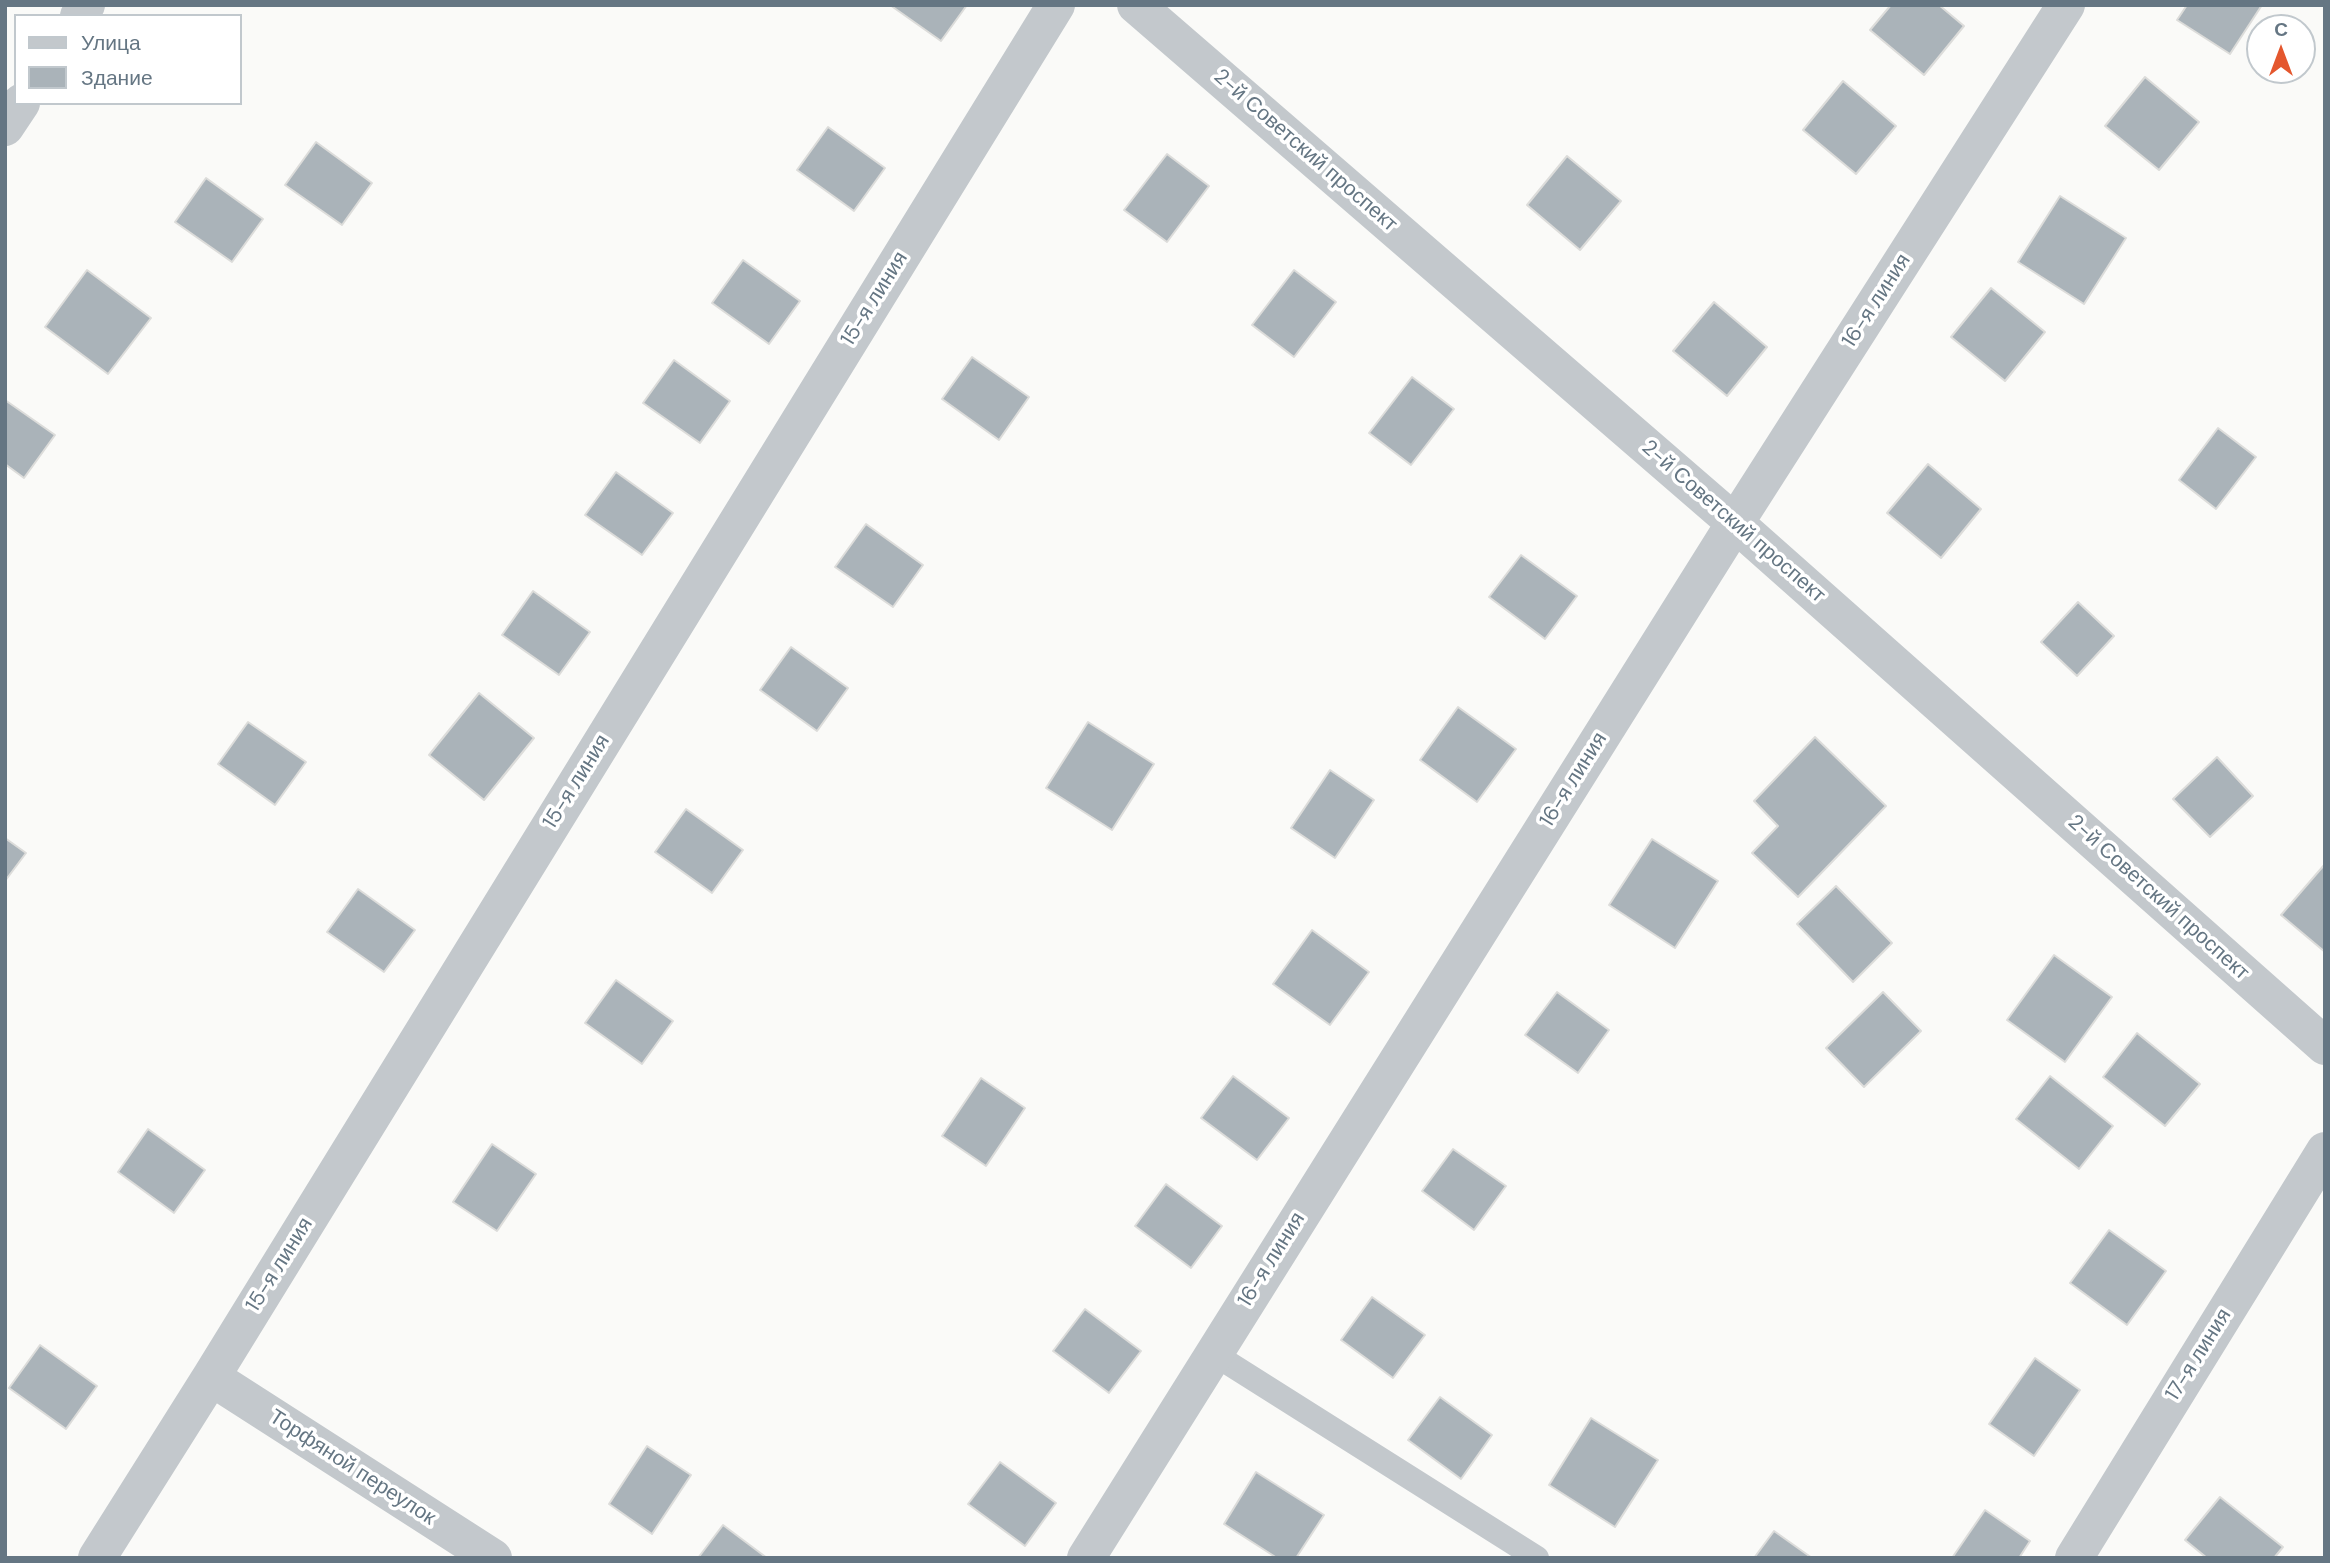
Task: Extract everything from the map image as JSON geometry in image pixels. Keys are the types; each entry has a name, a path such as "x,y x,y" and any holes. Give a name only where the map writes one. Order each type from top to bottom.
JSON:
{"street":[{"name":"15-я линия","path":"97,1558 1056,5"},
{"name":"2-й Советский проспект","path":"1136,5 1735,523 2325,1046"},
{"name":"16-я линия","path":"1086,1558 1735,523 2066,5"},
{"path":"5,127 20,105"},
{"name":"17-я линия","path":"2074,1558 2325,1151"},
{"name":"Торфяной переулок","path":"211,1377 493,1558"}],"lane":[{"path":"1214,1354 1537,1558"}],"building":[{"path":"890,5 967,5 941,41"},
{"path":"1891,5 1939,5 1964,26 1924,75 1870,30"},
{"path":"2187,5 2262,5 2256,14 2246,14 2246,30 2230,54 2177,20"},
{"path":"2145,77 2199,122 2159,170 2105,126"},
{"path":"1843,81 1896,126 1856,174 1803,130"},
{"path":"828,127 885,168 854,211 797,170"},
{"path":"316,142 372,183 342,225 285,185"},
{"path":"1167,154 1209,186 1167,242 1124,210"},
{"path":"1567,156 1621,201 1580,250 1527,205"},
{"path":"206,178 263,219 232,262 175,222"},
{"path":"2060,196 2126,238 2084,304 2018,262"},
{"path":"743,260 800,301 769,344 712,303"},
{"path":"87,270 151,318 108,374 45,327"},
{"path":"1294,270 1336,302 1294,357 1252,325"},
{"path":"1991,288 2045,332 2005,381 1951,337"},
{"path":"1714,302 1767,347 1727,396 1673,351"},
{"path":"972,357 1029,397 999,440 942,399"},
{"path":"674,360 730,401 700,443 643,403"},
{"path":"1412,377 1454,409 1411,465 1369,433"},
{"path":"5,400 55,435 24,478 5,464"},
{"path":"2218,428 2256,457 2216,509 2179,480"},
{"path":"1928,464 1981,509 1941,558 1887,513"},
{"path":"616,472 673,513 642,555 585,515"},
{"path":"866,524 923,565 893,607 835,567"},
{"path":"1521,555 1577,596 1545,639 1489,597"},
{"path":"533,591 590,632 559,675 502,635"},
{"path":"2078,602 2114,636 2077,676 2041,642"},
{"path":"791,647 848,688 817,731 760,690"},
{"path":"479,693 534,738 484,800 429,755"},
{"path":"1458,707 1516,749 1477,802 1420,760"},
{"path":"248,722 306,762 275,805 218,764"},
{"path":"1088,722 1154,764 1112,830 1046,788"},
{"path":"1815,737 1886,806 1798,897 1752,853 1778,826 1754,801"},
{"path":"2217,757 2253,796 2210,837 2173,799"},
{"path":"1330,770 1374,800 1335,858 1291,828"},
{"path":"686,809 743,850 712,893 655,852"},
{"path":"5,838 26,853 5,881"},
{"path":"1652,839 1718,881 1675,948 1609,905"},
{"path":"2325,864 2325,952 2281,915"},
{"path":"1836,886 1892,943 1853,982 1797,924"},
{"path":"358,889 415,930 384,972 327,932"},
{"path":"1312,930 1369,972 1330,1025 1273,984"},
{"path":"2054,955 2112,997 2065,1062 2007,1020"},
{"path":"616,980 673,1021 642,1064 585,1023"},
{"path":"1557,992 1609,1030 1578,1073 1525,1035"},
{"path":"1883,992 1921,1031 1864,1087 1826,1048"},
{"path":"2137,1033 2200,1084 2165,1126 2103,1077"},
{"path":"1233,1076 1289,1118 1257,1160 1201,1118"},
{"path":"2050,1076 2113,1126 2079,1169 2016,1119"},
{"path":"981,1078 1025,1108 986,1166 942,1136"},
{"path":"148,1129 205,1170 174,1213 118,1172"},
{"path":"492,1144 536,1174 497,1231 453,1202"},
{"path":"1453,1149 1506,1186 1474,1230 1422,1191"},
{"path":"1166,1184 1222,1226 1191,1268 1135,1226"},
{"path":"2109,1230 2166,1271 2127,1325 2070,1283"},
{"path":"1372,1297 1425,1335 1393,1378 1341,1340"},
{"path":"1085,1309 1141,1351 1109,1393 1053,1351"},
{"path":"40,1345 97,1386 66,1429 9,1388"},
{"path":"2035,1358 2080,1390 2034,1456 1989,1424"},
{"path":"1440,1397 1492,1435 1461,1479 1408,1440"},
{"path":"1591,1418 1658,1460 1615,1527 1549,1485"},
{"path":"647,1446 691,1475 652,1534 609,1504"},
{"path":"1000,1462 1056,1503 1025,1546 968,1504"},
{"path":"1256,1472 1324,1515 1296,1558 1277,1558 1224,1524"},
{"path":"2220,1497 2283,1547 2274,1558 2207,1558 2185,1540"},
{"path":"1985,1510 2030,1541 2019,1558 1952,1558"},
{"path":"723,1525 767,1558 698,1558"},
{"path":"1774,1531 1812,1558 1754,1558"}]}
